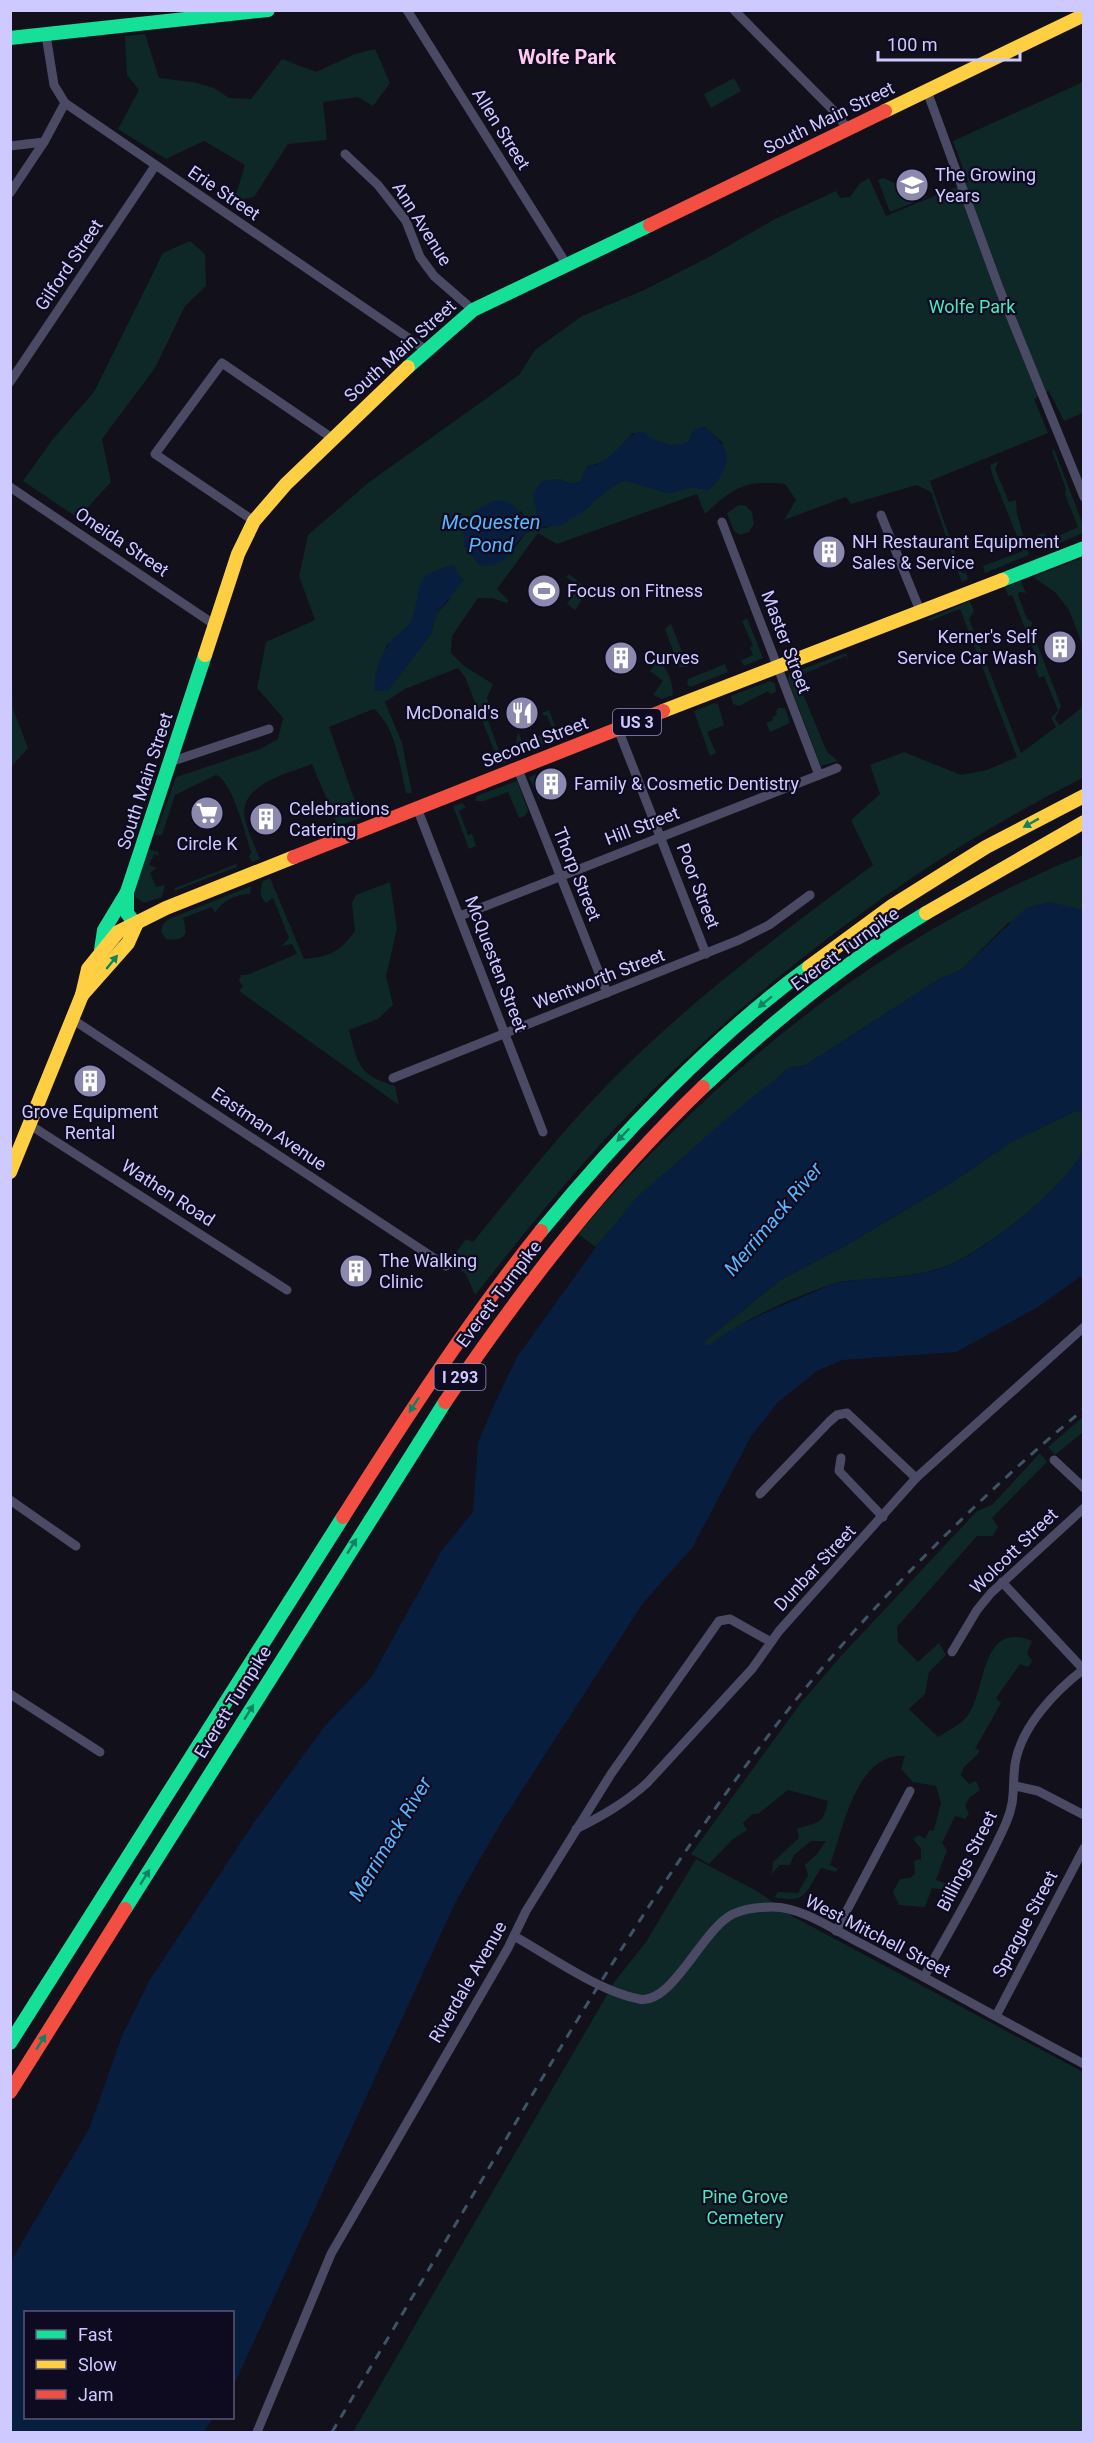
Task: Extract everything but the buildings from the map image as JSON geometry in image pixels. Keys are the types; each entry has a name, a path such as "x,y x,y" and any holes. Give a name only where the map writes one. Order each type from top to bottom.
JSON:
{"main road":[{"path":"10,38 46,35 153,17 268,10"},
{"name":"South Main Street","path":"101,950 104,930 127,892 238,554 254,521 332,438 473,310 1083,15"},
{"name":"Second Street","path":"136,925 166,908 517,767 921,614 1083,548"},
{"name":"Everett Turnpike","path":"10,2043 433,1375 496,1284 567,1198 611,1148 689,1068 791,981 853,935 954,867 1041,817 1083,796"},
{"name":"Everett Turnpike","path":"10,2092 380,1501 471,1361 536,1270 608,1186 685,1105 794,1009 900,929 1083,822"},
{"path":"900,929 1061,842 1083,833"},
{"path":"127,892 128,913 136,925"},
{"name":"US 3","path":"82,995 82,983 101,950 118,932 136,925"},
{"name":"US 3","path":"10,1172 82,995 128,943 136,925"}],"street":[{"name":"Allen Street","path":"407,10 567,265"},
{"path":"734,10 848,129"},
{"path":"10,193 44,142 65,103 54,85 46,35"},
{"path":"927,91 999,288 1083,497"},
{"name":"Erie Street","path":"65,103 426,351"},
{"path":"10,146 44,142"},
{"name":"Ann Avenue","path":"345,154 378,185 406,221 420,256 434,276 473,310"},
{"name":"Gilford Street","path":"10,382 155,166"},
{"path":"254,521 155,454 222,363 332,438"},
{"name":"Oneida Street","path":"10,487 215,625"},
{"path":"881,515 921,614"},
{"name":"Master Street","path":"722,522 819,775"},
{"path":"170,762 269,729"},
{"name":"Poor Street","path":"618,729 706,954"},
{"name":"Thorp Street","path":"517,767 607,993"},
{"name":"Hill Street","path":"460,916 837,768"},
{"name":"McQuesten Street","path":"417,808 543,1132"},
{"name":"Wentworth Street","path":"393,1078 506,1035 759,931 810,896"},
{"name":"Eastman Avenue","path":"72,1019 446,1266"},
{"name":"Wathen Road","path":"30,1125 287,1290"},
{"name":"Dunbar Street","path":"574,1830 603,1816 630,1798 646,1783 752,1669 771,1642 916,1478 1083,1327"},
{"path":"760,1494 837,1414 847,1413 916,1478"},
{"path":"841,1458 839,1472 883,1517"},
{"path":"1054,1460 1083,1488"},
{"path":"10,1500 76,1546"},
{"name":"Wolcott Street","path":"952,1652 983,1602 1083,1508"},
{"path":"1002,1582 1083,1670"},
{"name":"Riverdale Avenue","path":"257,2433 331,2254 574,1830 648,1719 719,1621 730,1618 771,1642"},
{"name":"Billings Street","path":"924,1977 1014,1804 1016,1761 1028,1731 1062,1688 1083,1670"},
{"path":"10,1694 100,1752"},
{"path":"1016,1786 1038,1791 1083,1815"},
{"path":"836,1931 910,1791"},
{"name":"Sprague Street","path":"996,2016 1083,1848"},
{"name":"West Mitchell Street","path":"514,1936 599,1983 628,1996 648,2000 656,1998 667,1989 709,1934 734,1914 776,1907 791,1910 924,1977 1083,2064"}],"green space":[{"path":"145,34 159,78 193,82 214,88 229,98 251,99 282,59 316,72 355,54 375,49 390,83 373,106 358,97 323,102 327,140 288,144 254,197 234,201 245,165 204,141 166,159 118,129 139,90 127,75 125,36"},
{"path":"734,78 741,91 711,108 704,94"},
{"path":"1083,82 1083,413 1064,421 1049,391 1034,399 1048,433 930,481 962,573 966,573 968,579 962,582 959,575 931,492 917,485 851,504 846,497 784,520 796,500 785,484 760,483 741,487 724,497 705,514 697,494 557,544 538,533 497,589 509,601 506,603 492,598 478,598 452,636 451,653 464,666 493,684 487,698 492,711 486,715 501,756 508,751 508,760 504,764 502,760 495,762 495,753 465,677 458,668 405,689 385,702 402,743 412,793 406,793 392,737 374,709 329,727 361,818 338,826 312,764 267,782 249,797 245,807 245,819 260,859 252,862 249,857 251,852 233,797 222,779 216,775 175,795 162,835 155,835 176,777 260,749 278,739 283,718 257,688 266,642 315,620 299,576 308,535 368,483 519,375 535,350 582,316 642,291 709,257 775,219 836,191 840,198 850,197 860,183 869,178 886,216 968,182 953,141","holes":["704,427 723,443 709,490 691,487 668,493 624,480 603,491 586,509 546,528 536,527 525,534 511,553 480,565 473,556 521,511 528,523 538,520 559,479 571,484 580,482 587,467 610,459 633,433 675,447 688,442 694,430","451,598 436,614 431,634 387,691 386,646 411,623"]},
{"path":"883,178 928,197 890,212 878,180"},
{"path":"190,241 205,254 206,286 185,306 155,368 102,439 111,482 78,518 23,481 53,439 94,392 163,253"},
{"path":"1054,449 1083,525 1083,533 1043,550 1037,535 1044,533 1049,539 1055,534 1058,536 1078,527 1065,494 1066,489 1052,451"},
{"path":"999,461 995,469 1009,502 1016,500 1017,514 1029,555 985,573 983,566 1023,551 992,474 990,465"},
{"path":"739,505 746,506 752,512 754,524 749,532 740,535 734,531 727,513"},
{"path":"1083,558 1083,646 1069,610 1055,592 1033,577"},
{"path":"569,574 586,588 586,594 575,610 567,604 579,586 566,577"},
{"path":"1021,581 1026,593 1019,592 1018,595 1027,619 1032,622 1031,628 1061,706 1055,719 1060,725 1080,709 1083,703 1083,778 1020,811 899,887 783,973 728,1020 625,1118 548,1205 475,1295 466,1274 449,1262 466,1239 473,1242 573,1121 671,1024 771,942 873,865 851,820 880,794 870,765 904,752 961,775 987,770 1017,757 960,609 929,621 928,619 970,601 974,611 969,619 1021,753 1056,727 1051,718 1058,710 1044,676 1039,678 1033,661 1037,659 1012,595 1008,596 1005,587"},
{"path":"747,618 763,658 744,666 736,650 742,660 753,655 750,647 753,646 742,621"},
{"path":"671,624 688,667 679,667 665,629"},
{"path":"11,644 13,709 28,748 11,767"},
{"path":"846,653 849,662 846,656 796,677 827,752 838,761 821,766 788,680 789,674"},
{"path":"658,661 667,672 673,690 673,695 662,699 653,695 663,681 650,671"},
{"path":"725,664 728,672 690,687 687,684 688,679"},
{"path":"770,681 775,683 776,692 770,694 768,691 739,706 733,704 731,696"},
{"path":"718,704 724,725 707,732 716,753 710,756 694,711"},
{"path":"779,708 785,708 790,723 770,732 766,723 773,720 772,717 777,715 776,711"},
{"path":"549,710 557,731 572,726 577,731 520,753 516,743 518,732 522,741 553,731 547,715 544,716 542,713"},
{"path":"556,767 558,772 539,780 543,790 538,792 541,803 529,777"},
{"path":"517,781 528,810 525,816 519,818 508,792 484,801 476,801 476,796"},
{"path":"462,803 466,807 459,811 468,835 472,834 476,846 469,849 453,806"},
{"path":"148,849 158,852 159,856 154,854 149,865 157,868 150,873 156,887 165,885 162,897 144,903 135,897 134,889"},
{"path":"1083,855 1083,910 1008,923 961,970 941,978 806,1065 789,1068 638,1197 596,1247 578,1234 631,1174 687,1117 746,1063 808,1013 872,967 939,925 1010,888"},
{"path":"236,864 237,867 174,891 175,888"},
{"path":"270,878 304,959 328,955 339,949 355,931 352,903 356,895 390,882 397,928 386,976 393,1005 378,1019 349,1030 361,1067 373,1077 395,1086 399,1105 239,991 243,986 239,981 241,975 247,975 297,954 292,944 282,946 289,938 273,898 266,903 261,895 263,881"},
{"path":"251,886 250,894 230,899 215,913 212,907 183,918 186,929 181,938 166,939 161,932 163,924 169,919"},
{"path":"1083,1110 1084,1147 1075,1165 1043,1199 978,1249 944,1267 927,1272 836,1283 770,1309 738,1326 709,1346 705,1345 705,1341 780,1280 843,1247 949,1184 1011,1142 1073,1112"},
{"path":"1083,1417 1083,1432 1055,1455 1048,1447"},
{"path":"1040,1453 1047,1462 992,1518 998,1527 993,1536 977,1536 897,1627 898,1642 918,1662 939,1643 946,1655 929,1672 925,1694 909,1709 938,1737 968,1715 994,1648 1003,1640 1015,1637 1032,1641 1027,1653 1032,1661 1028,1667 1020,1664 996,1698 1001,1703 975,1749 979,1750 978,1754 963,1768 961,1775 969,1784 976,1781 980,1790 970,1797 965,1805 969,1814 965,1819 955,1816 942,1843 947,1850 936,1880 954,1886 948,1890 932,1888 925,1907 899,1905 893,1892 900,1879 910,1878 915,1874 914,1861 921,1859 921,1849 913,1839 919,1835 925,1839 929,1831 934,1830 941,1803 936,1786 913,1782 901,1769 905,1756 888,1758 874,1766 863,1780 847,1814 830,1865 838,1869 836,1872 821,1868 808,1890 799,1897 785,1899 774,1897 778,1892 798,1893 808,1875 805,1865 826,1841 811,1841 794,1855 790,1865 780,1865 772,1874 773,1862 799,1838 797,1829 821,1819 828,1801 788,1790 758,1814 752,1814 743,1823 747,1830 732,1840 709,1864 691,1854 800,1704 841,1656 977,1511 992,1505"},
{"name":"Pine Grove Cemetery","path":"696,1859 757,1891 792,1916 1083,2072 1083,2432 353,2432 615,1981 646,1942"}],"water":[{"name":"McQuesten Pond","path":"704,427 720,442 727,457 723,472 709,490 691,487 668,493 624,480 563,524 538,527 527,532 500,562 480,565 464,546 464,521 490,503 505,501 513,505 528,523 538,521 533,494 541,481 559,479 571,484 580,482 587,467 605,460 629,438 642,431 652,439 675,445 688,442 694,429"},
{"path":"454,565 463,581 436,614 431,634 387,691 374,691 377,669 382,655 395,637 410,623 420,584 430,573"},
{"name":"Merrimack River","path":"1049,902 1083,910 1083,1110 1073,1112 1011,1142 949,1184 843,1247 780,1280 705,1341 705,1345 709,1345 756,1317 833,1284 920,1274 945,1267 962,1259 981,1248 1042,1200 1083,1150 1083,1278 1080,1277 1038,1307 956,1352 842,1360 817,1371 778,1402 752,1435 692,1548 643,1603 502,1821 456,1901 234,2385 234,2311 24,2311 24,2419 212,2419 204,2432 11,2432 11,2261 89,2129 122,2036 149,1981 255,1821 325,1726 371,1678 442,1550 473,1512 478,1442 517,1357 599,1243 637,1197 732,1114 789,1068 806,1065 941,978 961,970 1026,908"}],"railway":[{"path":"332,2432 610,1967 681,1858 756,1753 827,1663 932,1548 1046,1441 1084,1409"}],"traffic: fast":[{"path":"10,38 268,10"},
{"path":"408,367 473,310 650,225"},
{"path":"1002,580 1084,548"},
{"path":"136,925 127,913 127,892 205,655"},
{"path":"101,950 104,930 127,892"},
{"path":"703,1087 756,1039 838,972 926,913"},
{"path":"541,1231 601,1160 667,1091 737,1025 809,967"},
{"path":"125,1909 445,1402"},
{"path":"10,2043 343,1517"}],"traffic: slow":[{"path":"885,111 1084,15"},
{"path":"205,655 238,554 254,521 286,484 408,367"},
{"path":"663,711 1002,580"},
{"path":"809,967 892,906 986,847 1084,796"},
{"path":"926,913 1084,822"},
{"path":"10,1172 82,995 88,969 118,932 166,908 294,857"},
{"path":"82,995 128,943 136,925"}],"traffic: jam":[{"path":"650,225 885,111"},
{"path":"294,857 663,711"},
{"path":"445,1402 504,1318 566,1238 632,1160 703,1087"},
{"path":"343,1517 438,1371 488,1300 541,1231"},
{"path":"10,2092 125,1909"}],"place":[{"name":"The Growing Years","path":"912,185"},
{"name":"NH Restaurant Equipment Sales & Service","path":"829,552"},
{"name":"Focus on Fitness","path":"544,591"},
{"name":"Kerner's Self Service Car Wash","path":"1060,647"},
{"name":"Curves","path":"621,658"},
{"name":"McDonald's","path":"522,713"},
{"name":"Family & Cosmetic Dentistry","path":"551,784"},
{"name":"Circle K","path":"207,813"},
{"name":"Celebrations Catering","path":"266,819"},
{"name":"Grove Equipment Rental","path":"90,1081"},
{"name":"The Walking Clinic","path":"356,1271"}],"district":[{"name":"Wolfe Park","path":"567,57"}]}
